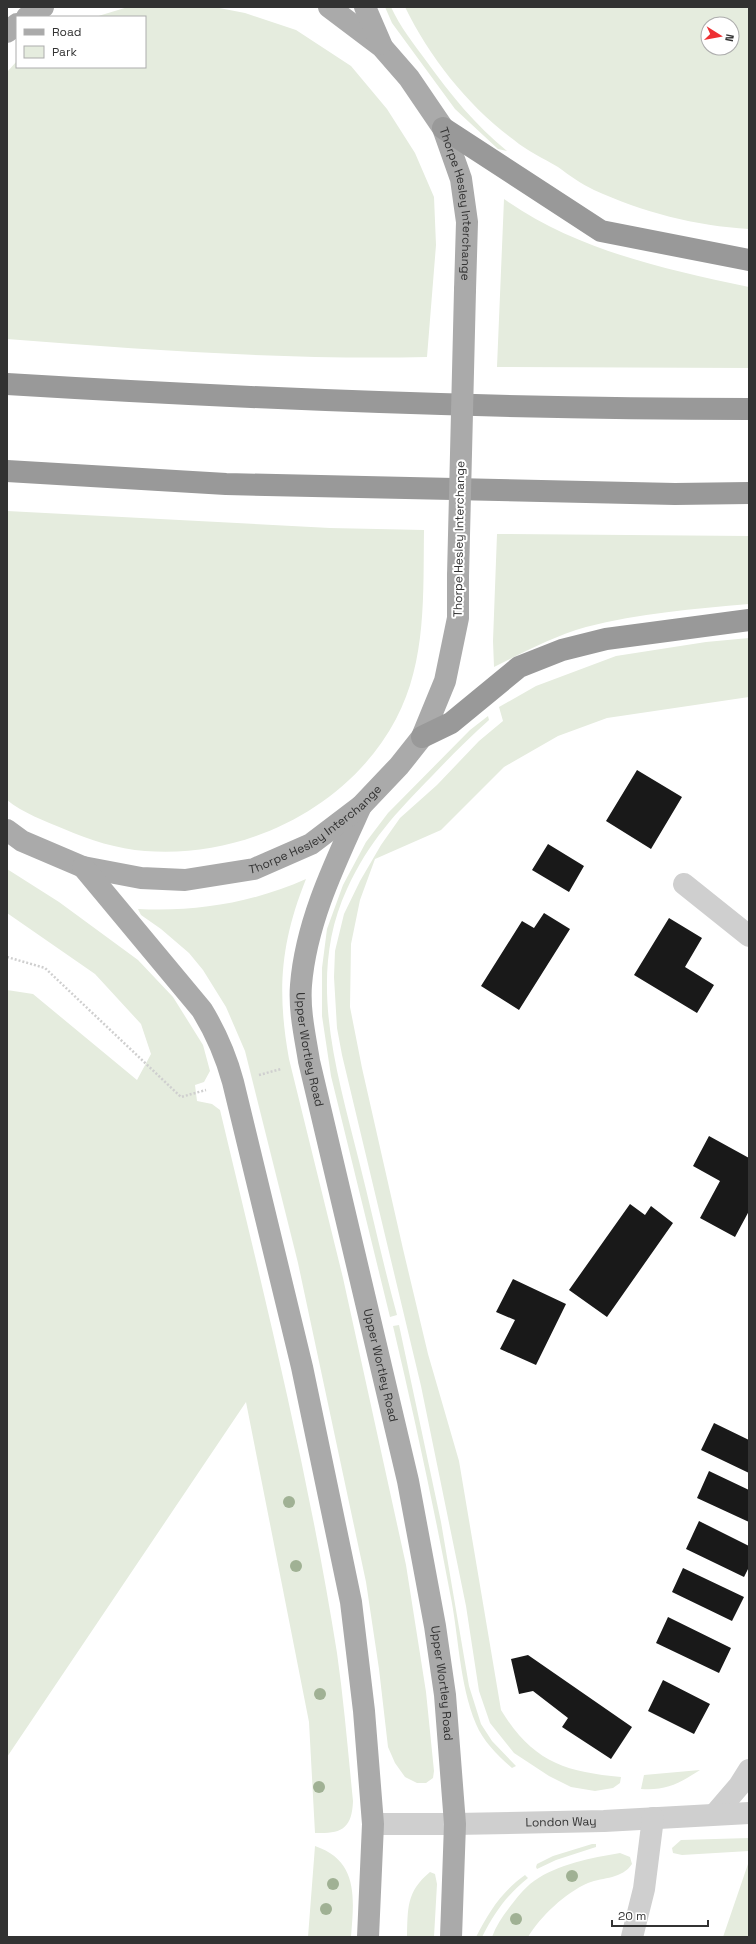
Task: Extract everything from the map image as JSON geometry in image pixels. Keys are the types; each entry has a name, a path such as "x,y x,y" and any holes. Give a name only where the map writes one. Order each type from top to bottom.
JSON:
{"highway":[{"path":"443,128 601,231 749,260"},
{"path":"7,384 204,396 640,409 749,409"},
{"path":"7,471 226,484 667,494 749,493"},
{"path":"422,737 451,723 519,668 562,650 606,639 749,620"}],"main road":[{"path":"30,16 43,7"},
{"name":"Thorpe Hesley Interchange","path":"7,830 22,841 84,867 141,878 184,880 254,869 311,844 361,806 399,766 422,737 445,681 458,618 467,222 461,179 443,128 409,78 382,47 329,7"},
{"path":"365,7 382,47"},
{"path":"7,32 16,25"},
{"name":"Upper Wortley Road","path":"361,806 333,867 305,950 301,986 303,1024 309,1061 391,1407 423,1556 445,1695 455,1824 452,1937"},
{"path":"84,867 202,1010 224,1051 233,1082 302,1368 351,1602 364,1711 373,1824 368,1937"}],"street":[{"path":"684,884 749,936"},
{"path":"715,1814 749,1770"},
{"name":"London Way","path":"373,1824 455,1824 653,1818 749,1813"},
{"path":"632,1937 644,1889 653,1818"}],"path":[{"path":"7,957 45,968 181,1097 309,1061"}],"green space":[{"path":"128,7 214,7 245,13 296,30 351,66 387,109 415,153 434,197 436,245 427,357 374,358 270,356 112,347 7,339 7,72 16,62 16,68 146,68 146,16 98,16"},
{"path":"385,7 391,7 412,42 464,109 484,131 507,151 498,149 455,109 392,23"},
{"path":"405,7 749,7 749,229 709,225 670,217 631,205 594,190 519,144 497,127 452,80 426,45"},
{"path":"504,199 532,217 591,245 653,265 749,287 749,368 497,367"},
{"path":"7,511 330,528 424,530 423,602 418,650 406,697 396,719 376,751 351,778 322,802 290,821 256,836 219,846 182,851 145,851 124,848 83,837 27,813 7,800"},
{"path":"497,534 749,536 749,604 646,615 606,622 586,627 551,640 494,667 493,641"},
{"path":"749,638 749,697 607,718 558,736 504,767 441,830 375,859 360,900 351,944 350,1007 362,1068 428,1354 459,1461 501,1710 525,1741 551,1761 583,1772 621,1777 620,1783 613,1788 595,1791 571,1787 549,1776 514,1753 490,1723 479,1691 466,1606 421,1386 342,1055 337,1028 334,977 335,951 344,914 360,881 381,845 400,818 437,785 479,741 503,721 499,707 536,686 616,656 706,642"},
{"path":"488,716 489,720 395,815 364,856 347,889 335,922 328,956 327,990 329,1025 342,1093 397,1315 390,1317 331,1076 322,1016 322,968 327,929 343,885 366,842 388,813 470,730"},
{"path":"7,869 59,902 138,960 173,997 203,1045 210,1071 204,1082 195,1085 197,1101 212,1104 220,1110 299,1448 313,1516 337,1653 353,1801 350,1818 347,1824 338,1831 315,1833 309,1722 246,1402 7,1757 7,990 33,994 137,1080 151,1054 141,1024 95,974 7,913"},
{"path":"306,879 291,925 283,968 282,990 285,1035 289,1059 343,1278 406,1565 426,1692 434,1771 433,1778 426,1783 417,1783 405,1777 395,1763 388,1747 379,1669 366,1582 298,1263 245,1051 226,1007 203,970 189,953 161,929 141,915 138,909 181,909 224,904 265,894"},
{"path":"399,1325 441,1522 469,1686 481,1724 492,1741 516,1766 512,1768 487,1742 476,1724 470,1708 437,1526 393,1326"},
{"path":"700,1770 686,1779 672,1785 658,1789 641,1789 644,1775"},
{"path":"749,1838 749,1851 682,1855 673,1853 672,1848 681,1840"},
{"path":"596,1844 596,1847 556,1860 537,1869 536,1867 537,1864 553,1856"},
{"path":"315,1846 329,1853 340,1861 347,1871 353,1895 351,1937 308,1937"},
{"path":"620,1853 630,1857 632,1864 628,1869 618,1875 594,1881 579,1887 554,1906 533,1929 528,1937 492,1937 497,1925 517,1897 530,1884 543,1875 575,1862"},
{"path":"749,1863 749,1937 723,1937 748,1864"},
{"path":"430,1872 435,1874 437,1884 434,1937 407,1937 408,1909 412,1894 422,1879"},
{"path":"525,1875 528,1878 513,1891 502,1905 482,1937 476,1937 502,1895"}],"building":[{"path":"637,770 682,797 651,849 606,821"},
{"path":"548,844 584,866 569,892 532,870"},
{"path":"544,913 570,929 519,1010 481,986 522,921 534,928"},
{"path":"669,918 702,938 685,967 714,985 697,1013 634,975"},
{"path":"709,1136 749,1158 749,1211 735,1237 700,1218 720,1181 693,1166"},
{"path":"630,1204 645,1215 651,1206 673,1223 607,1317 569,1290"},
{"path":"513,1279 566,1304 536,1365 500,1349 515,1320 496,1312"},
{"path":"714,1423 749,1440 749,1473 701,1450"},
{"path":"709,1471 749,1490 749,1522 697,1498"},
{"path":"699,1521 749,1546 749,1567 744,1577 686,1549"},
{"path":"683,1568 744,1597 732,1621 672,1592"},
{"path":"668,1617 731,1648 719,1673 656,1643"},
{"path":"528,1655 632,1727 611,1759 562,1727 568,1718 533,1691 519,1694 511,1659"},
{"path":"663,1680 710,1704 694,1734 648,1711"}]}
